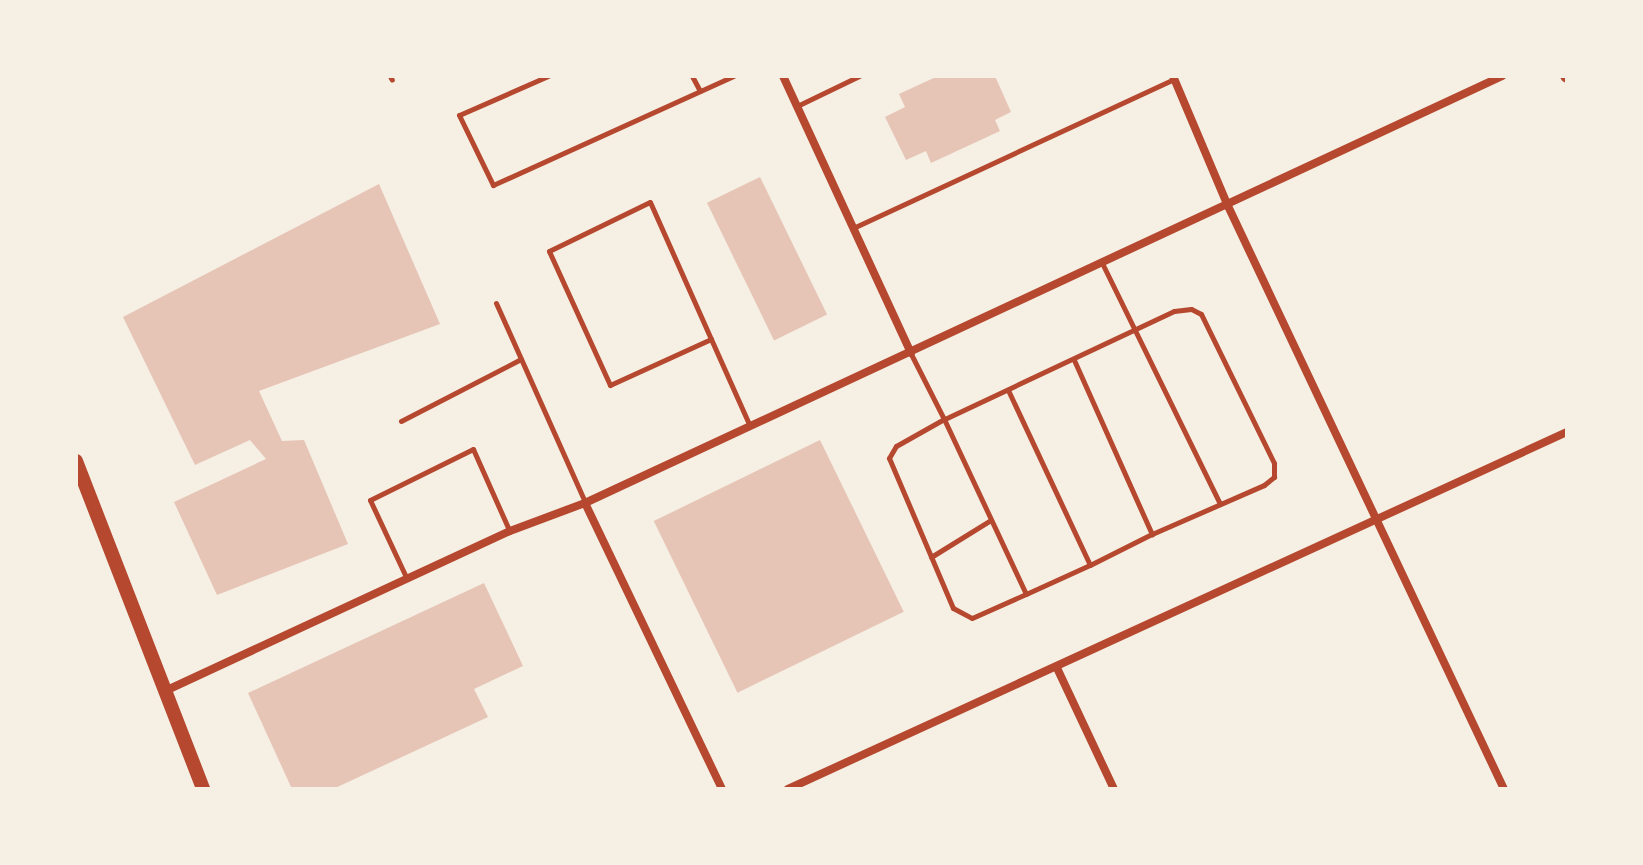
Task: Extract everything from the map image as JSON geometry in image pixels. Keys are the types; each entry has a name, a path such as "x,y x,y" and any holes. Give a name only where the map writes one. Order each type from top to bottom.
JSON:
{"main road":[{"path":"76,461 203,789"}],"street":[{"path":"783,76 911,353"},
{"path":"165,691 510,531 585,503 751,427 1502,76"},
{"path":"1173,77 1228,206 1504,789"},
{"path":"788,789 1567,432"},
{"path":"585,503 722,789"},
{"path":"1057,668 1114,789"}],"lane":[{"path":"548,76 459,115 493,185 733,76"},
{"path":"692,76 700,91"},
{"path":"797,107 859,76"},
{"path":"852,228 1173,77"},
{"path":"711,339 610,385 549,251 650,202 751,427"},
{"path":"1103,265 1138,328 1220,504"},
{"path":"496,303 585,503"},
{"path":"1174,311 1201,314 1274,463 1274,477 1264,485 972,618 953,608 889,458 896,446 944,419 1138,328 1174,311"},
{"path":"911,353 1026,594"},
{"path":"401,421 521,359"},
{"path":"1074,360 1152,534"},
{"path":"1008,390 1090,565"},
{"path":"407,579 370,500 473,449 510,531"},
{"path":"931,557 991,520"}],"building":[{"path":"938,76 995,76 1011,112 995,120 1000,131 931,163 926,151 906,160 885,117 905,107 899,94"},
{"path":"760,177 827,315 774,340 707,203"},
{"path":"379,184 440,324 259,391 282,441 304,440 348,544 217,595 174,502 266,459 250,440 195,465 123,317"},
{"path":"820,440 904,612 737,693 654,521"},
{"path":"484,583 523,666 474,689 488,717 333,789 292,789 248,693"}]}
